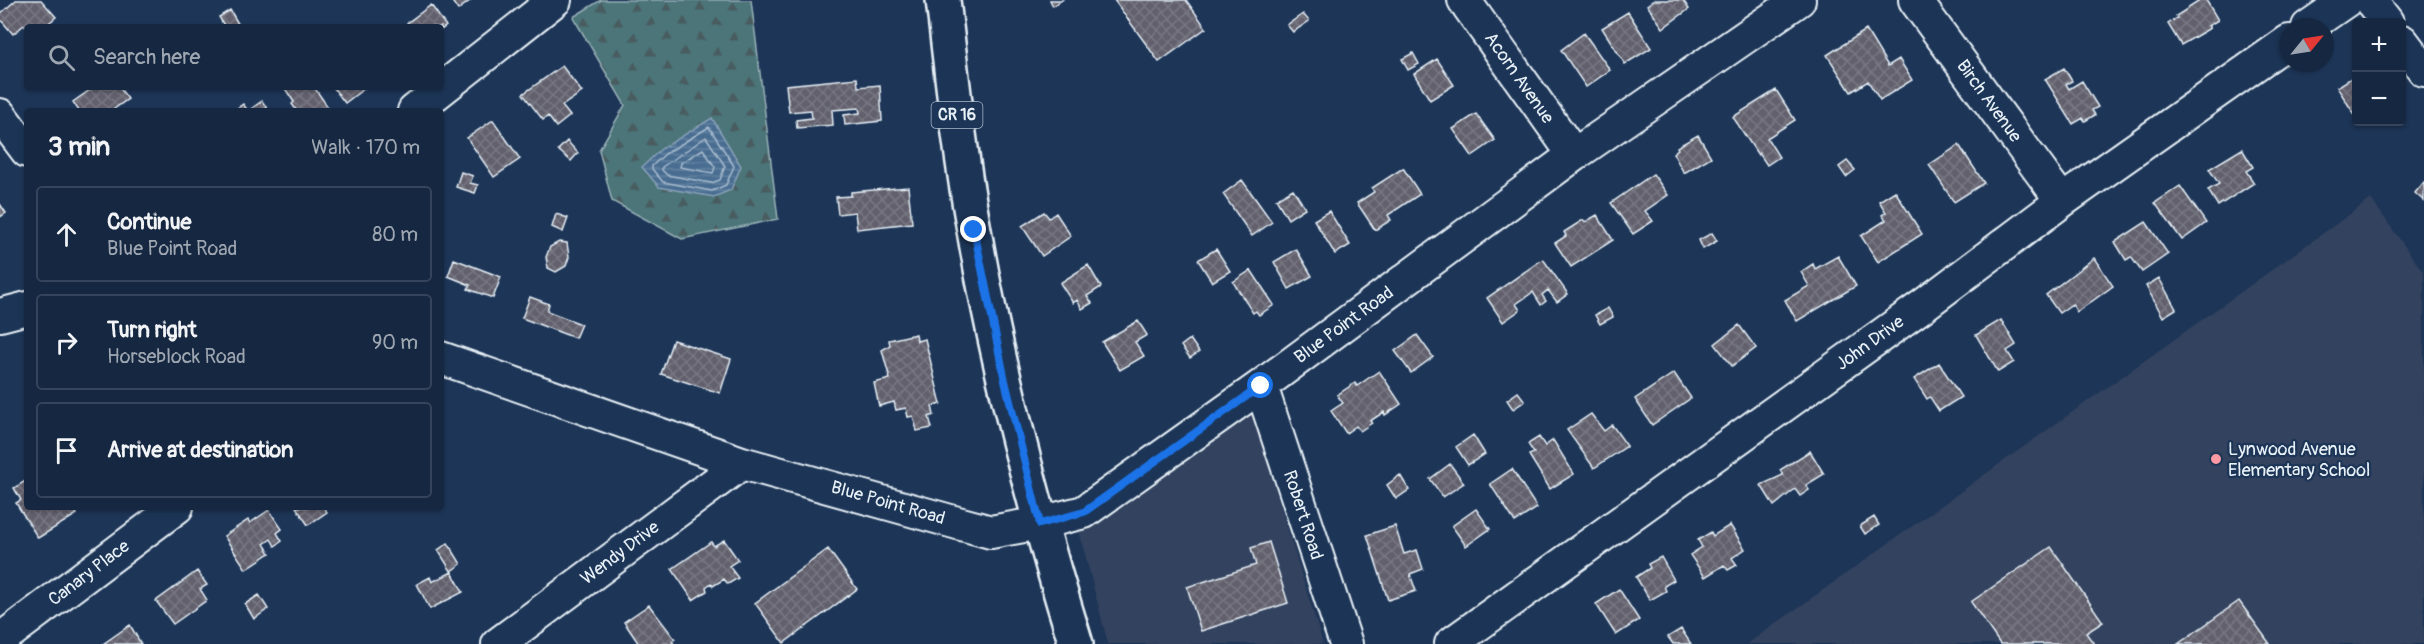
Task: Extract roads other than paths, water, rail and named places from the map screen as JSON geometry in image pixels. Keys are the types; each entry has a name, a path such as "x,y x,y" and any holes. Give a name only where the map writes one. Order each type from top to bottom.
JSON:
{"main road":[{"name":"CR 16","path":"943,0 960,140 974,230 1005,381 1040,524 1076,644"}],"street":[{"path":"444,87 555,0"},
{"name":"Acorn Avenue","path":"1464,0 1574,155"},
{"name":"Blue Point Road","path":"444,359 742,463 991,532 1040,524 1084,512 1261,386 1574,155 1799,0"},
{"name":"Birch Avenue","path":"1915,0 2062,201"},
{"path":"2321,18 2347,0"},
{"path":"2370,0 2384,18"},
{"path":"2406,46 2424,70"},
{"name":"John Drive","path":"1451,644 1921,307 2062,201 2280,47"},
{"path":"418,108 441,90"},
{"path":"0,115 24,147"},
{"path":"0,315 24,309"},
{"name":"Robert Road","path":"1261,386 1346,644"},
{"name":"Wendy Drive","path":"498,644 742,463"},
{"name":"Canary Place","path":"0,640 173,510"}],"water":[{"path":"712,118 741,166 731,190 714,197 659,187 642,167 661,149"}],"place":[{"name":"Lynwood Avenue Elementary School","path":"2216,459"}]}
